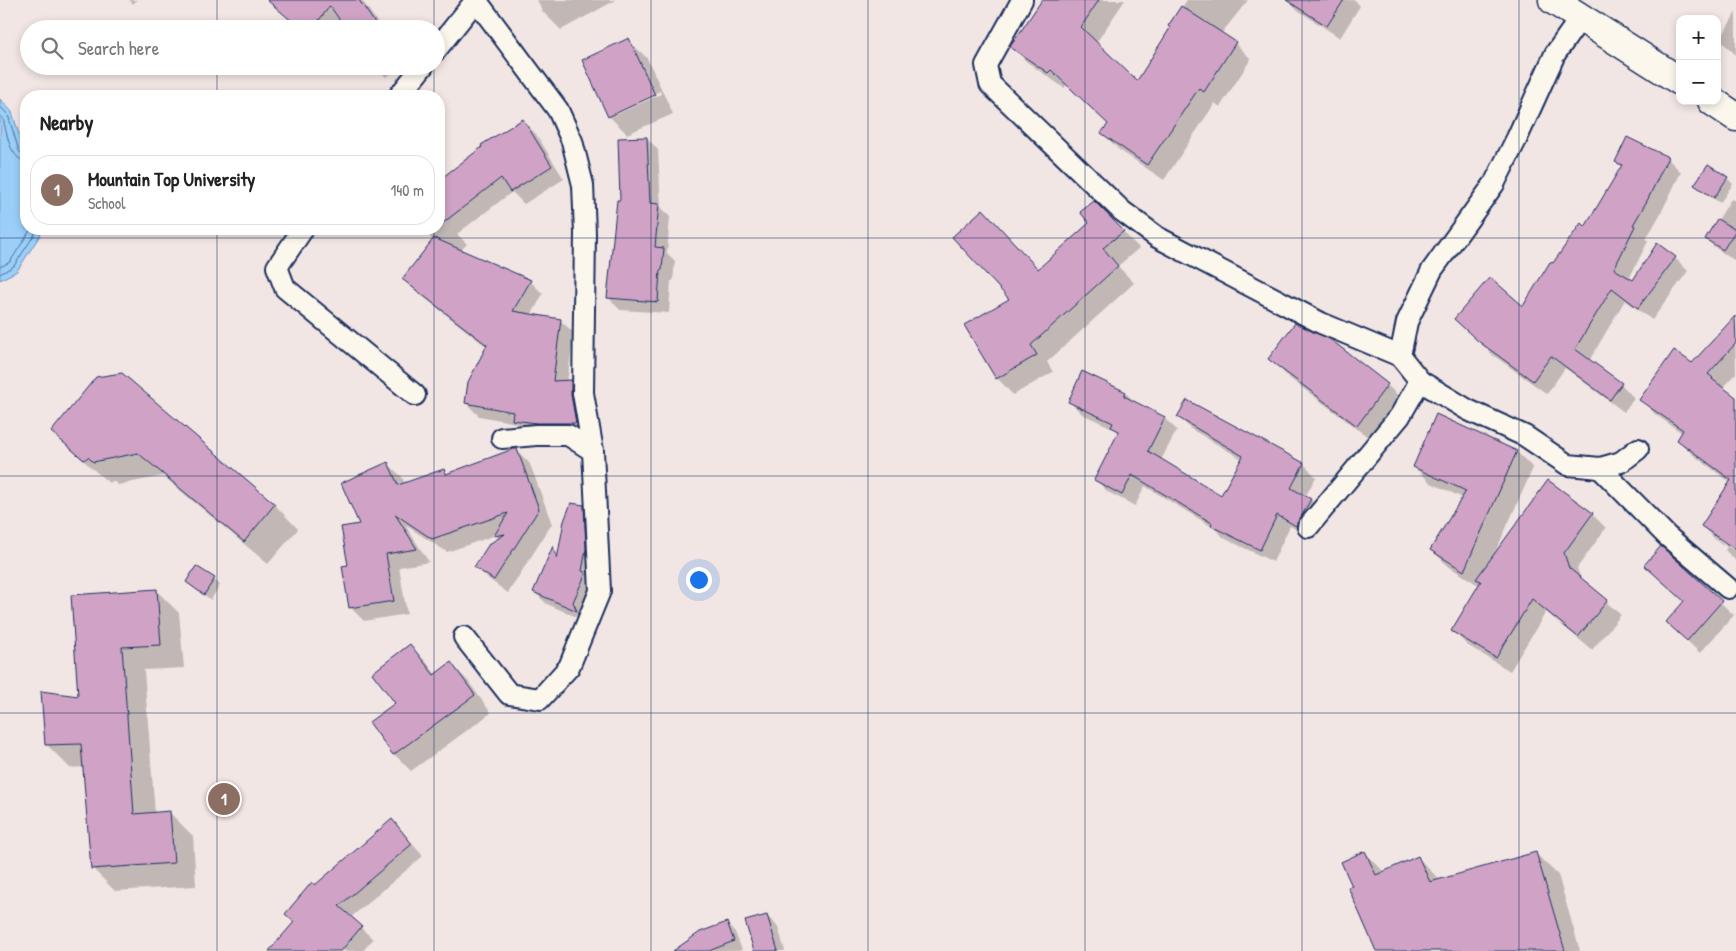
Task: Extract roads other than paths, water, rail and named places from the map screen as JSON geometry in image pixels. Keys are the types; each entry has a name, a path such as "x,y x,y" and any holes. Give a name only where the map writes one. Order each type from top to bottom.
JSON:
{"street":[{"path":"445,39 476,0 558,110 574,150 583,185 585,233 583,393 593,451 600,591 569,667 540,699 509,694 464,637"},
{"path":"1022,0 986,65 990,84 1122,211 1157,237 1321,323 1400,356 1420,381 1468,410 1525,436 1568,464 1600,468 1621,462 1638,449"},
{"path":"1553,0 1676,77"},
{"path":"1400,356 1407,322 1432,270 1494,184 1555,54 1581,17"},
{"path":"404,90 416,75"},
{"path":"1718,105 1736,117"},
{"path":"299,235 277,267 285,288 415,395"},
{"path":"1308,527 1400,416 1420,381"},
{"path":"502,438 568,435 593,451"},
{"path":"1600,468 1667,536 1728,588"}],"water":[{"path":"0,99 12,112 20,137 20,235 40,235 17,271 0,280"}],"place":[{"name":"Mountain Top University","path":"224,799"}]}
